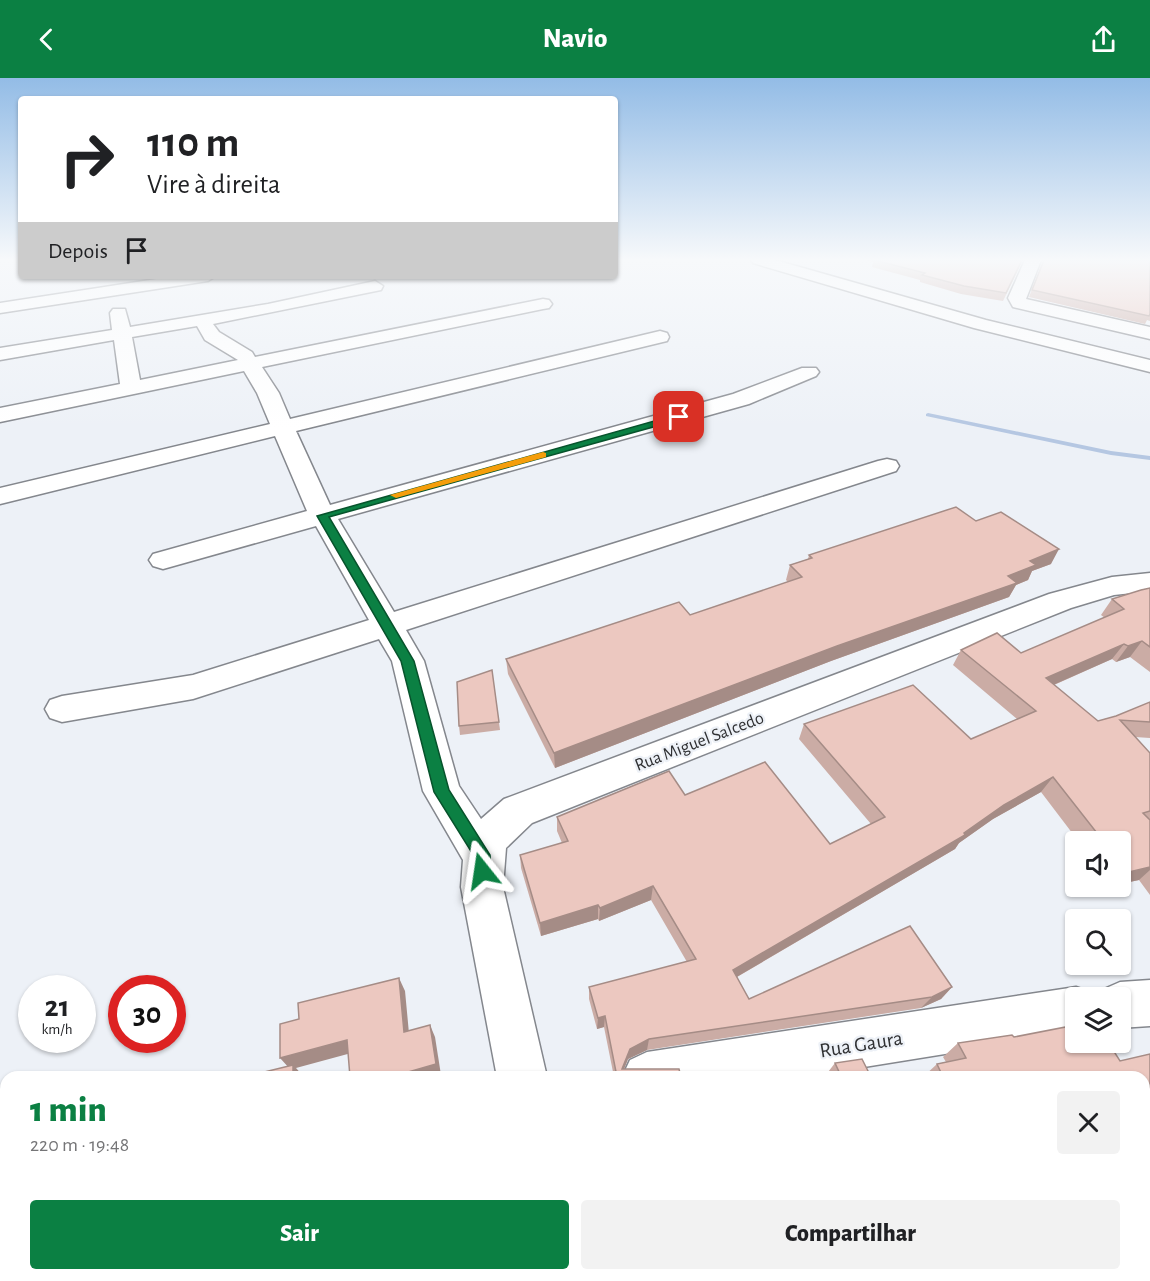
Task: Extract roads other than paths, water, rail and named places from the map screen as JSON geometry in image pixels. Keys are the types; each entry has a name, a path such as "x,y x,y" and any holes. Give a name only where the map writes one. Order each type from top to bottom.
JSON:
{"street":[{"path":"119,316 132,388"},
{"path":"0,354 222,316"},
{"path":"0,415 484,316"},
{"path":"952,316 1150,366"},
{"path":"1076,316 1150,333"},
{"path":"202,320 212,336 245,356 268,393 323,516 408,661 442,792 482,855"},
{"path":"0,496 660,337"},
{"path":"163,560 741,399 808,372"},
{"path":"62,709 193,687 887,466"},
{"name":"Rua Miguel Salcedo","path":"521,1071 482,887 482,855 494,830 519,811 1060,601 1112,586 1150,582"},
{"path":"1131,1004 1150,1003"},
{"name":"Rua Gaura","path":"685,1071 1065,1012"}],"waterway":[{"path":"928,415 1111,453 1150,458"}]}
